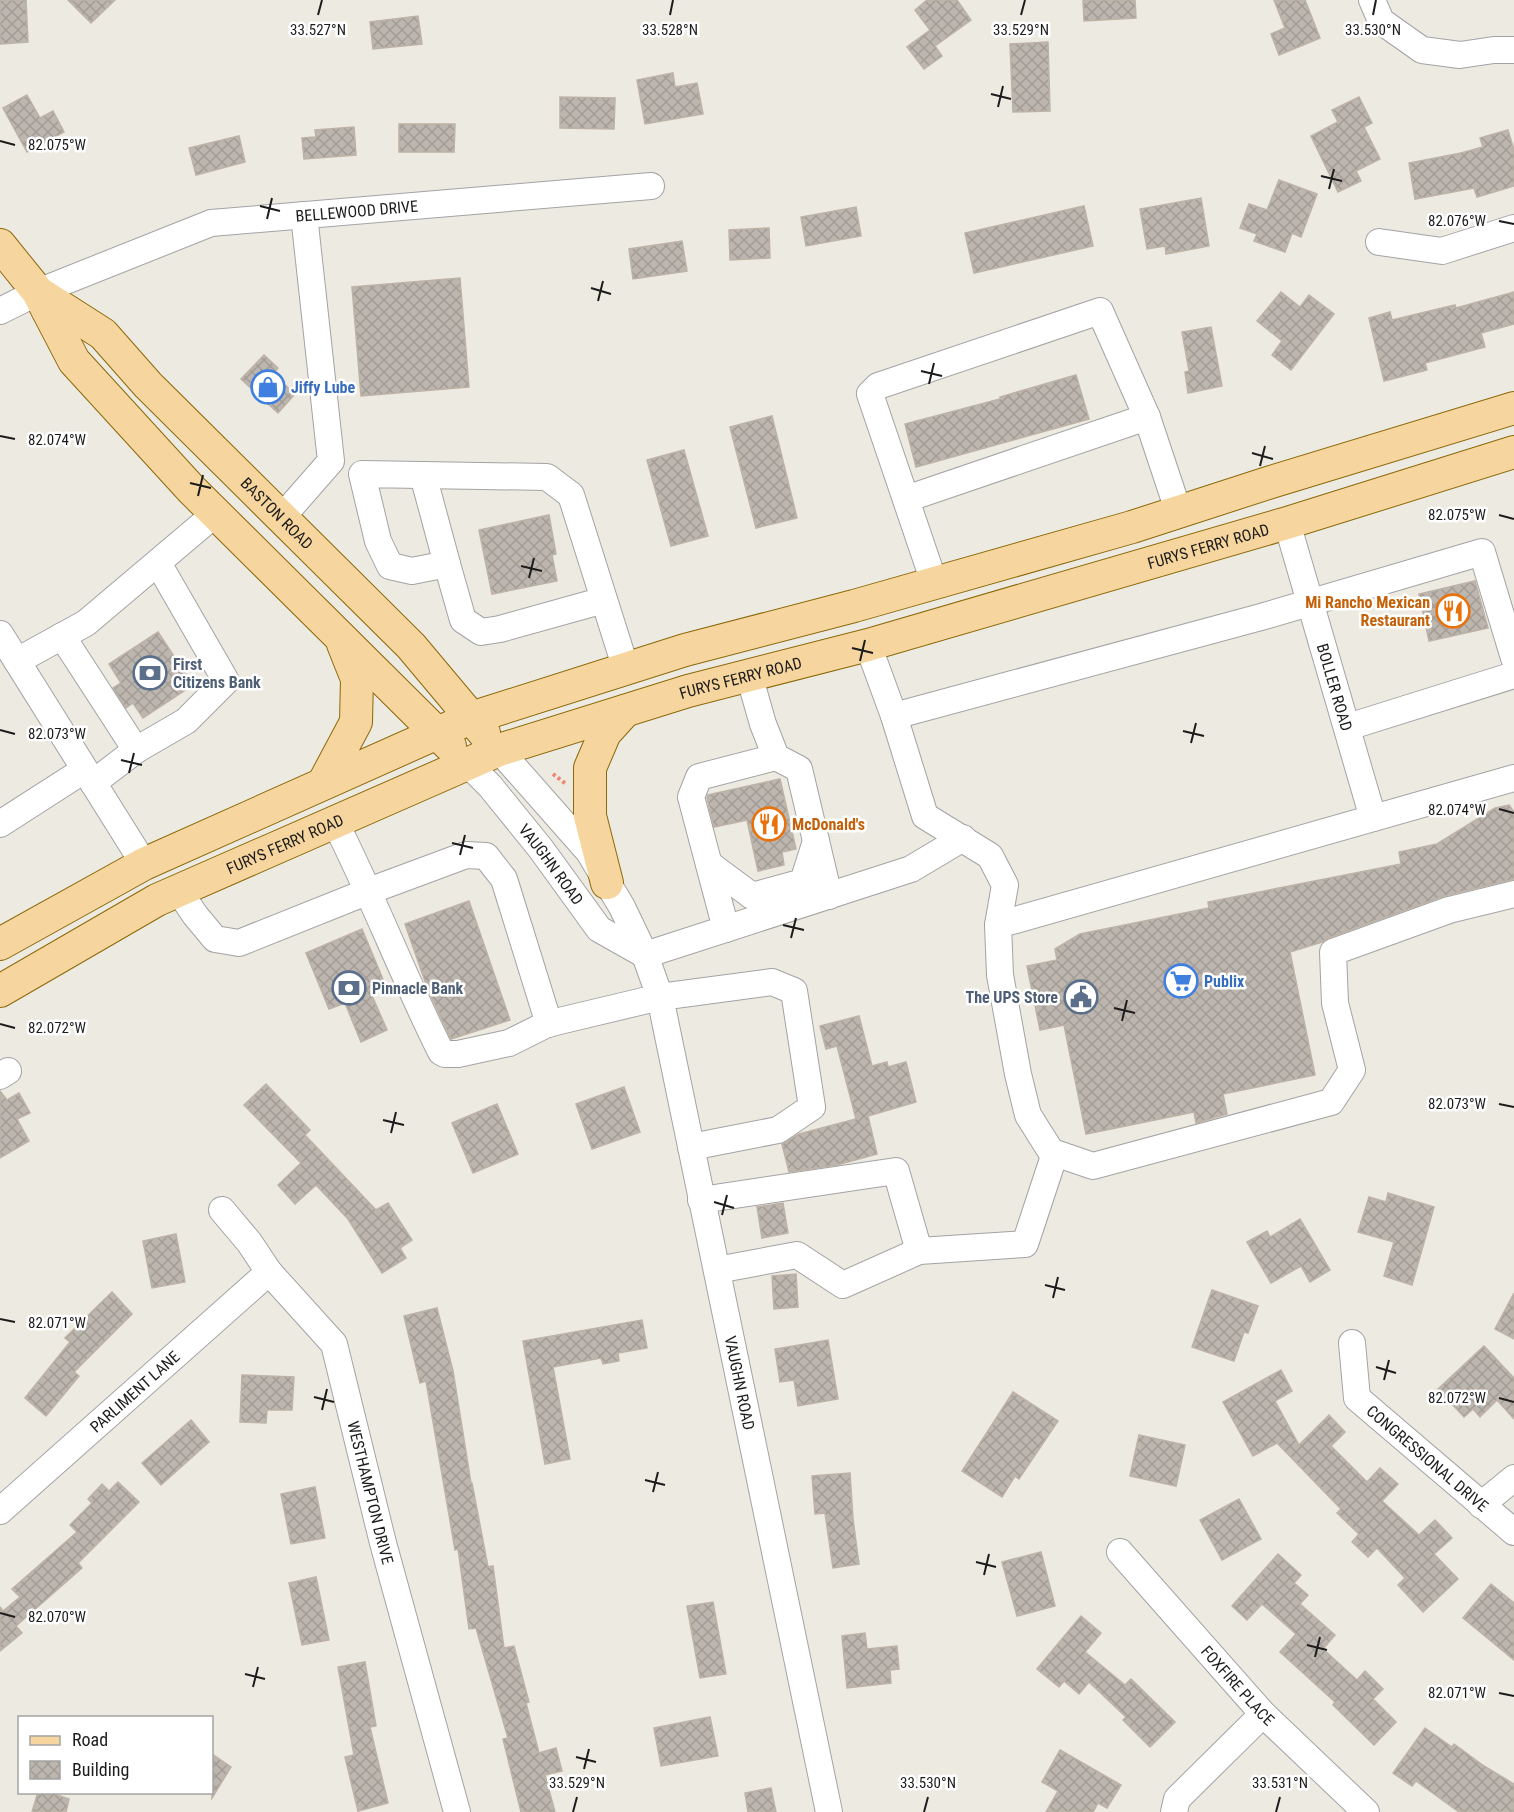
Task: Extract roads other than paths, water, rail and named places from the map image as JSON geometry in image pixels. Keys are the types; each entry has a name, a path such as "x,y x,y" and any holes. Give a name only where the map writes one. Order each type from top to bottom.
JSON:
{"main road":[{"name":"BASTON ROAD","path":"0,244 38,292 74,361 192,490 467,763"},
{"name":"BASTON ROAD","path":"38,292 103,334 148,385 411,646 499,750"},
{"path":"0,944 144,864 471,718 685,651 854,606 1179,513 1514,408"},
{"name":"FURYS FERRY ROAD","path":"0,991 157,900 499,750 688,691 868,645 1287,523 1514,452"},
{"path":"324,783 357,722 357,679 341,638"},
{"path":"607,883 590,816 590,768 605,733 625,711"}],"street":[{"path":"1372,0 1381,21 1422,50 1460,55 1494,50 1514,50"},
{"name":"BELLEWOOD DRIVE","path":"0,311 38,292 212,222 651,186"},
{"path":"282,517 331,461 304,215"},
{"path":"1379,242 1442,252 1514,228"},
{"path":"934,582 870,394 878,386 1100,311 1147,417 1179,513"},
{"path":"906,499 1147,417"},
{"path":"331,461 362,474 547,477 571,495 626,669"},
{"path":"362,474 378,541 390,566 412,571 447,564"},
{"path":"423,475 464,620 481,632 500,629 604,600"},
{"path":"17,661 86,623 216,513"},
{"name":"BOLLER ROAD","path":"1287,523 1373,818"},
{"path":"894,716 1310,603 1482,552 1514,658"},
{"path":"0,824 89,777 186,721 226,681 158,563"},
{"path":"0,634 144,864"},
{"path":"62,636 136,750"},
{"path":"868,645 894,716 925,816 990,856 1005,885 998,925 1000,975 1018,1074 1028,1115 1050,1150 1055,1153 1093,1166 1331,1102 1352,1070 1335,1003 1333,952 1449,910 1514,894"},
{"path":"749,675 763,724 776,757 799,769 829,896"},
{"path":"1348,727 1514,675"},
{"name":"VAUGHN ROAD","path":"499,750 589,852 622,907 645,956 660,997 829,1812"},
{"path":"726,929 691,797 699,777 776,757"},
{"name":"VAUGHN ROAD","path":"467,763 490,786 542,849 599,928 645,956"},
{"path":"998,925 1514,778"},
{"path":"335,822 369,891 441,1052 445,1054 458,1054 509,1043 549,1024 660,997 772,982 794,991 812,1107 778,1130 690,1147"},
{"path":"645,956 911,869 963,838"},
{"path":"709,864 752,896 803,882 816,840"},
{"path":"179,891 193,913 215,939 238,943 466,855 486,856 504,879 549,1024"},
{"path":"717,1270 796,1255 843,1285 919,1251 1025,1244 1055,1153"},
{"path":"701,1200 896,1171 919,1251"},
{"name":"WESTHAMPTON DRIVE","path":"222,1210 249,1242 269,1272 334,1344 383,1543 457,1812"},
{"name":"PARLIMENT LANE","path":"0,1511 269,1272"},
{"name":"CONGRESSIONAL DRIVE","path":"1352,1343 1357,1398 1514,1532"},
{"path":"1481,1505 1514,1478"},
{"name":"FOXFIRE PLACE","path":"1120,1552 1263,1714 1366,1812"},
{"path":"1174,1812 1177,1799 1263,1714"}],"place":[{"name":"Jiffy Lube","path":"268,387"},
{"name":"Mi Rancho Mexican Restaurant","path":"1453,611"},
{"name":"First Citizens Bank","path":"150,673"},
{"name":"McDonald's","path":"769,824"},
{"name":"Publix","path":"1181,981"},
{"name":"Pinnacle Bank","path":"349,988"},
{"name":"The UPS Store","path":"1081,997"}]}
